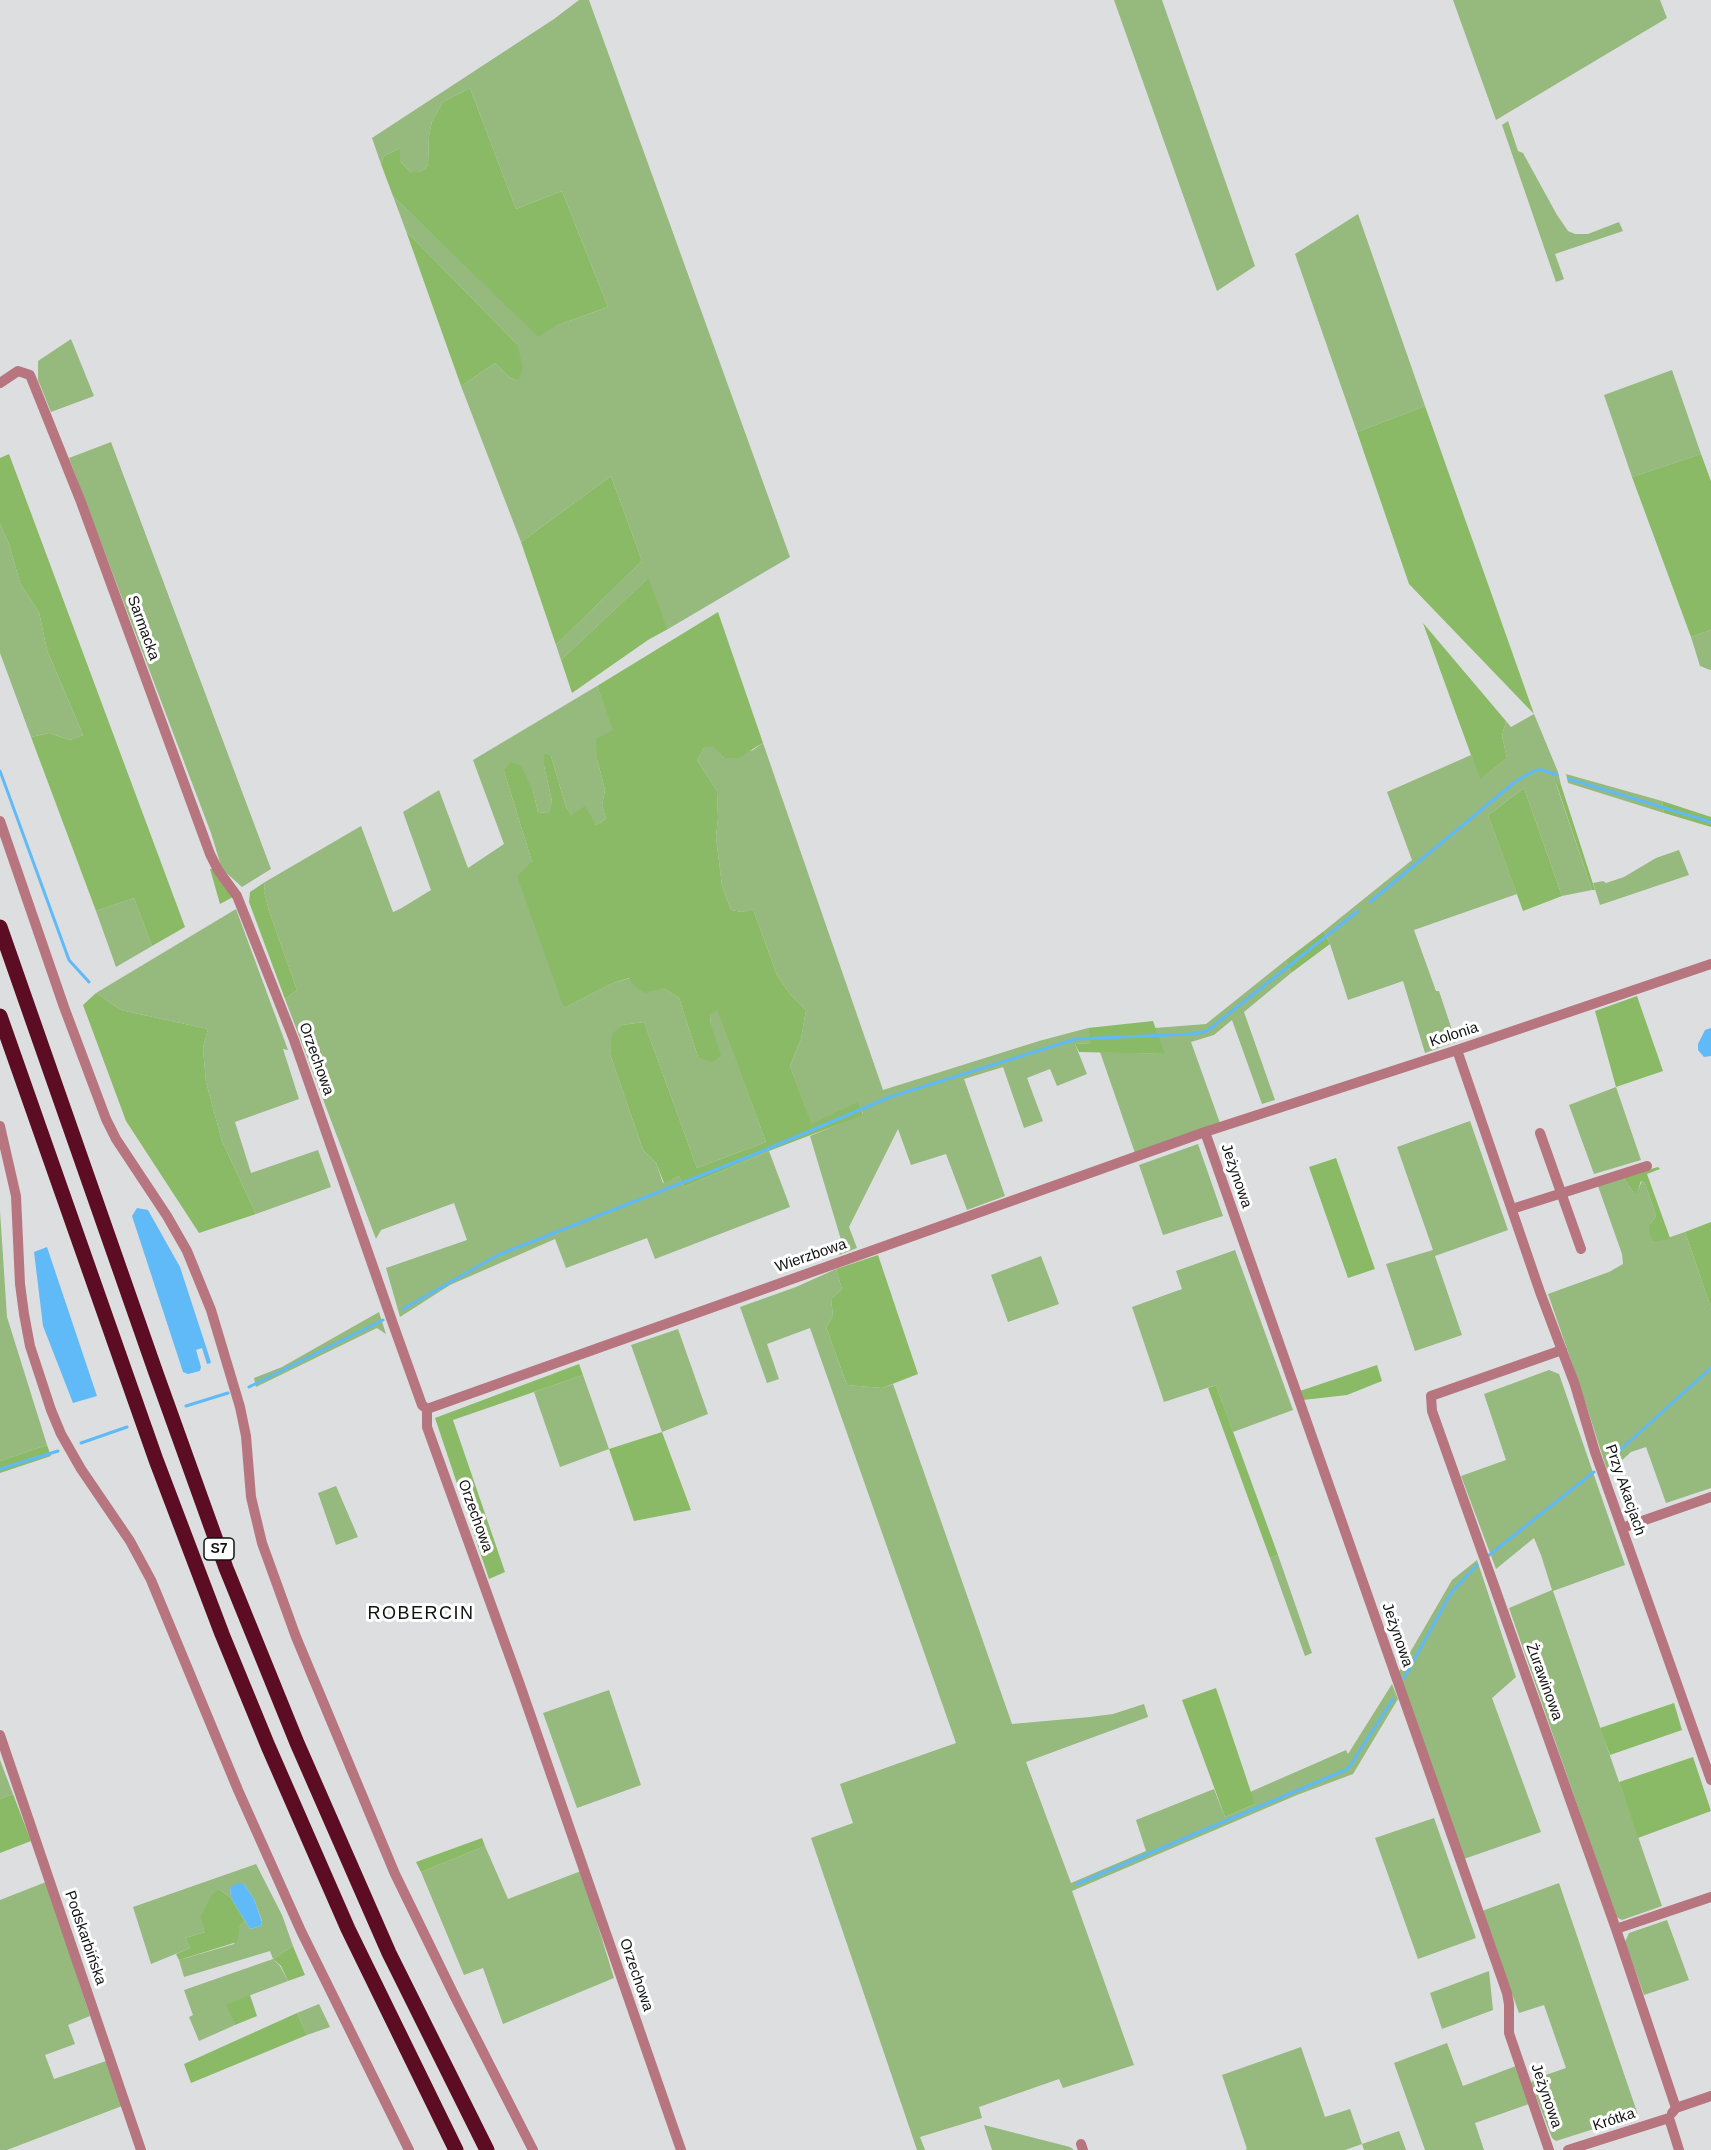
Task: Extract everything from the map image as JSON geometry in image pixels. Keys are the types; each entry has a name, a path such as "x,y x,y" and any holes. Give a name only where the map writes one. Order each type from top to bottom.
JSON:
{"highway":[{"name":"S7","path":"0,927 156,1373 235,1590 297,1743 389,1953 487,2150"},
{"name":"S7","path":"0,1016 156,1460 222,1634 348,1929 456,2150"}],"street":[{"name":"Sarmacka","path":"0,383 18,370 30,375 81,502 210,854 218,870 237,896"},
{"path":"0,821 64,1008 106,1119 116,1139 182,1242 211,1310 240,1407 246,1436 251,1497 262,1543 304,1658 395,1874 459,2007 533,2150"},
{"name":"Orzechowa","path":"237,896 294,1040 393,1324 423,1405 427,1409 427,1427 520,1685 681,2150"},
{"name":"Kolonia","path":"1205,1132 1711,964"},
{"name":"Przy Akacjach","path":"1457,1050 1711,1780"},
{"path":"0,1126 16,1196 20,1284 24,1314 30,1346 51,1410 61,1434 81,1469 130,1542 151,1580 238,1790 297,1920 409,2150"},
{"name":"Wierzbowa","path":"427,1409 1205,1132"},
{"name":"Jeżynowa","path":"1205,1132 1507,1993 1509,2033 1549,2150"},
{"path":"1540,1133 1581,1249"},
{"path":"1512,1209 1647,1166"},
{"name":"Żurawinowa","path":"1562,1350 1431,1396 1432,1411 1616,1929 1676,2108"},
{"path":"1622,1528 1711,1497"},
{"name":"Podskarbińska","path":"0,1735 141,2150"},
{"path":"1616,1929 1711,1898"},
{"path":"1679,2150 1668,2118 1676,2108 1711,2096"},
{"name":"Krótka","path":"1568,2150 1668,2118"}],"green space":[{"path":"579,0 589,0 790,557 668,629 647,579 561,660 556,645 642,561 611,476 521,542 461,386 495,363 509,377 518,381 517,344 406,231 393,196 538,336 558,325 608,307 562,191 516,209 470,88 443,102 432,121 428,164 425,169 411,172 400,161 400,148 384,156 381,164 372,138 554,19"},
{"path":"1114,0 1162,0 1255,266 1217,291"},
{"path":"1453,0 1660,0 1667,18 1496,120"},
{"path":"470,88 516,209 562,191 608,307 558,325 538,337 393,196 381,164 384,156 400,148 400,161 411,172 425,169 428,164 432,121 443,102"},
{"path":"1508,121 1518,151 1523,153 1568,231 1575,234 1588,234 1619,222 1623,231 1555,254 1564,279 1556,282 1502,125"},
{"path":"1358,214 1425,406 1357,432 1295,254"},
{"path":"406,231 517,344 523,368 518,381 509,377 495,363 461,386"},
{"path":"71,339 94,396 51,412 38,380 38,361"},
{"path":"1672,370 1701,454 1632,477 1604,395"},
{"path":"1425,406 1534,714 1409,584 1357,432"},
{"path":"111,442 271,869 242,887 222,869 211,833 69,458"},
{"path":"9,454 185,927 152,946 134,898 96,911 31,737 49,733 70,740 83,735 47,650 39,612 20,583 9,544 0,524 0,458"},
{"path":"1701,454 1711,481 1711,630 1691,637 1632,477"},
{"path":"611,476 642,561 556,645 521,542"},
{"path":"0,524 9,544 20,583 39,612 47,650 83,735 70,740 49,733 31,737 0,653"},
{"path":"648,578 668,629 648,640 572,693 561,660"},
{"path":"718,612 763,743 738,758 724,758 713,746 704,748 697,760 717,791 716,837 722,886 731,910 742,912 753,909 777,975 790,994 806,1010 801,1039 790,1066 812,1124 858,1102 863,1115 684,1187 679,1176 664,1183 656,1163 643,1150 610,1054 612,1034 622,1025 644,1022 697,1168 766,1142 717,1010 710,1015 721,1056 712,1062 698,1057 679,998 663,988 645,993 634,986 629,978 613,983 564,1008 517,876 532,862 504,771 510,762 521,766 533,791 538,812 548,813 552,801 544,766 544,754 551,756 566,807 572,815 585,806 596,825 606,819 602,805 605,790 597,759 596,739 613,730 597,686"},
{"path":"1423,623 1506,721 1502,736 1507,758 1481,779 1471,755"},
{"path":"1711,630 1710,670 1700,666 1691,637"},
{"path":"597,686 614,730 597,759 605,790 602,805 606,819 596,825 587,813 572,815 566,807 551,756 544,766 552,801 548,813 538,812 533,791 504,771 532,862 564,1008 613,983 630,978 663,988 679,998 698,1057 711,1025 710,1015 717,1009 766,1142 697,1168 644,1022 622,1025 613,1034 610,1054 643,1150 656,1163 663,1183 679,1176 684,1187 769,1151 790,1207 655,1259 647,1238 566,1268 555,1239 450,1285 400,1317 386,1268 467,1240 454,1203 381,1230 376,1239 285,999 297,990 269,911 264,891 265,882 361,826 393,912 400,909 431,890 403,812 439,790 468,868 504,844 473,760"},
{"path":"1534,714 1558,772 1561,785 1556,784 1592,890 1562,896 1524,788 1488,815 1517,894 1414,930 1436,991 1439,991 1456,1042 1425,1053 1403,981 1348,1000 1324,931 1412,860 1387,792 1471,755 1482,778 1507,758 1502,736 1506,721 1511,727"},
{"path":"763,743 883,1090 1088,1028 1092,1043 1075,1044 1087,1074 1057,1086 1050,1069 1027,1078 1043,1121 1024,1128 1003,1067 964,1079 1005,1196 967,1210 946,1154 911,1165 898,1129 849,1227 857,1248 839,1255 842,1243 810,1136 863,1114 858,1103 812,1125 790,1066 801,1039 806,1010 790,994 777,975 753,909 742,912 731,910 722,886 716,837 717,791 697,760 704,748 713,745 724,758 753,750"},
{"path":"1566,774 1662,801 1664,813 1568,783"},
{"path":"1556,783 1561,785 1595,890 1592,890"},
{"path":"1524,788 1562,896 1523,911 1488,815"},
{"path":"1662,801 1711,817 1711,827 1664,813"},
{"path":"1679,850 1689,875 1600,905 1593,883 1603,881 1606,883 1624,877 1656,858"},
{"path":"210,869 214,869 233,897 220,904"},
{"path":"265,882 264,891 269,911 297,990 285,999 249,902 250,892"},
{"path":"134,898 152,946 116,967 96,911"},
{"path":"236,909 288,1050 283,1049 299,1099 235,1122 251,1173 318,1150 331,1187 256,1214 222,1141 206,1082 203,1048 208,1029 121,1010 96,993"},
{"path":"1324,931 1330,944 1291,973 1286,960"},
{"path":"1286,960 1291,973 1244,1012 1275,1100 1262,1104 1232,1020 1214,1035 1191,1042 1220,1123 1135,1153 1100,1052 1164,1054 1155,1028 1206,1024"},
{"path":"96,993 121,1010 208,1029 203,1048 206,1082 222,1141 256,1214 199,1233 126,1121 83,1005"},
{"path":"1637,996 1663,1071 1616,1087 1595,1011"},
{"path":"1153,1021 1165,1054 1079,1052 1075,1044 1091,1043 1088,1028"},
{"path":"1616,1087 1641,1160 1594,1174 1569,1105"},
{"path":"1470,1121 1508,1230 1435,1256 1462,1335 1415,1351 1386,1264 1433,1250 1397,1147"},
{"path":"1198,1144 1223,1216 1163,1235 1139,1165"},
{"path":"1336,1158 1375,1269 1348,1278 1309,1167"},
{"path":"1658,1167 1660,1169 1647,1174 1670,1238 1653,1243 1649,1231 1650,1224 1656,1216 1645,1183 1641,1181 1637,1193 1633,1192 1623,1177"},
{"path":"1623,1177 1633,1192 1637,1192 1642,1181 1645,1183 1656,1216 1650,1224 1653,1243 1685,1232 1711,1308 1711,1488 1666,1503 1646,1447 1631,1452 1611,1470 1607,1470 1548,1294 1609,1272 1623,1264 1622,1254 1598,1186"},
{"path":"0,1211 7,1317 47,1445 0,1461"},
{"path":"1711,1222 1711,1308 1685,1232"},
{"path":"1235,1250 1293,1410 1233,1432 1216,1385 1164,1402 1132,1307 1182,1289 1176,1271"},
{"path":"878,1255 918,1374 882,1388 847,1385 826,1327 833,1316 831,1299 842,1289 836,1269"},
{"path":"1041,1256 1059,1304 1008,1322 991,1275"},
{"path":"836,1269 842,1289 831,1299 833,1316 826,1327 847,1385 882,1388 893,1384 1012,1724 1113,1714 1144,1704 1148,1717 1026,1762 1071,1883 1146,1851 1136,1820 1214,1789 1225,1817 1255,1804 1250,1792 1346,1750 1348,1754 1392,1684 1398,1699 1353,1774 1297,1795 1072,1891 1134,2065 1063,2088 1059,2079 979,2107 982,2118 920,2137 925,2150 917,2150 811,1838 853,1823 840,1784 956,1743 810,1328 767,1344 779,1379 767,1383 740,1307 796,1287"},
{"path":"379,1312 386,1334 377,1328 256,1387 254,1378 282,1367"},
{"path":"678,1329 708,1414 662,1432 631,1345"},
{"path":"579,1364 583,1375 453,1420 505,1572 489,1579 435,1418"},
{"path":"1377,1365 1382,1381 1347,1395 1303,1400 1300,1391"},
{"path":"1549,1370 1559,1374 1625,1565 1553,1591 1662,1906 1622,1920 1616,1917 1509,1608 1552,1590 1541,1555 1534,1538 1496,1569 1461,1476 1506,1460 1484,1394"},
{"path":"583,1375 609,1449 560,1467 534,1392"},
{"path":"1216,1385 1278,1555 1270,1558 1208,1388"},
{"path":"662,1432 691,1510 634,1521 609,1449"},
{"path":"47,1445 51,1456 0,1473 0,1461"},
{"path":"336,1486 358,1537 336,1545 318,1493"},
{"path":"1278,1555 1312,1653 1305,1656 1270,1558"},
{"path":"1477,1560 1516,1677 1492,1698 1541,1832 1464,1859 1397,1675 1452,1580"},
{"path":"1216,1688 1255,1804 1225,1817 1182,1700"},
{"path":"609,1690 641,1785 577,1808 543,1713"},
{"path":"1674,1703 1682,1730 1610,1755 1600,1728"},
{"path":"1693,1757 1711,1811 1638,1838 1619,1782"},
{"path":"0,1760 13,1794 0,1799"},
{"path":"13,1794 31,1841 0,1853 0,1799"},
{"path":"1434,1818 1476,1938 1418,1959 1375,1838"},
{"path":"482,1838 485,1846 421,1872 416,1862"},
{"path":"485,1846 508,1899 581,1871 614,1978 503,2024 483,1968 464,1975 421,1872"},
{"path":"256,1864 282,1915 293,1946 273,1959 270,1951 184,1977 179,1960 234,1944 240,1926 245,1921 250,1929 261,1926 262,1921 254,1899 244,1884 230,1887 231,1898 219,1889 205,1932 185,1938 190,1948 151,1964 133,1907"},
{"path":"46,1882 90,2016 68,2025 75,2044 45,2055 54,2079 106,2061 122,2106 7,2150 0,2150 0,1900"},
{"path":"1559,1883 1638,2115 1556,2141 1552,2138 1531,2083 1534,2079 1566,2068 1544,2005 1519,2013 1482,1911"},
{"path":"219,1889 231,1898 245,1921 240,1926 237,1942 179,1960 176,1954 190,1948 185,1938 205,1932 201,1916 211,1896"},
{"path":"1667,1920 1689,1980 1644,1995 1625,1942 1629,1933"},
{"path":"293,1946 305,1975 288,1981 281,1966 273,1959"},
{"path":"273,1959 280,1966 288,1981 227,2004 235,2025 199,2041 189,2017 193,2015 184,1990"},
{"path":"1489,1971 1493,2010 1442,2029 1430,1993"},
{"path":"250,1995 257,2016 235,2025 226,2004"},
{"path":"319,2004 330,2027 307,2035 297,2013"},
{"path":"297,2013 307,2035 191,2083 184,2064"},
{"path":"1447,2043 1463,2086 1516,2066 1529,2104 1475,2123 1484,2150 1425,2150 1394,2063"},
{"path":"1301,2047 1325,2117 1350,2109 1362,2144 1345,2150 1245,2150 1247,2149 1222,2075"},
{"path":"984,2125 1070,2147 1074,2150 992,2150"},
{"path":"1399,2131 1406,2150 1364,2150 1362,2144"}],"water":[{"path":"1711,1028 1711,1056 1704,1057 1698,1050 1698,1044 1705,1030"},
{"path":"137,1208 148,1210 180,1267 211,1363 207,1364 202,1348 196,1350 200,1371 188,1374 183,1372 132,1216"},
{"path":"47,1247 97,1396 73,1403 43,1326 34,1252"},
{"path":"239,1883 244,1884 254,1899 262,1922 261,1926 250,1929 231,1898 230,1887"}],"waterway":[{"path":"1370,902 1516,781 1536,770 1557,775"},
{"path":"0,771 69,960 89,982"},
{"path":"1569,779 1711,822"},
{"path":"403,1309 498,1255 758,1153 890,1097 1076,1039 1192,1034 1207,1031 1358,911"},
{"path":"249,1387 383,1320"},
{"path":"1610,1459 1711,1368"},
{"path":"186,1406 228,1393"},
{"path":"81,1443 127,1427"},
{"path":"0,1469 58,1451"},
{"path":"1488,1556 1594,1472"},
{"path":"1404,1678 1451,1593 1477,1565"},
{"path":"1077,1884 1348,1769 1393,1699"}],"district":[{"name":"ROBERCIN","path":"421,1614"}]}
